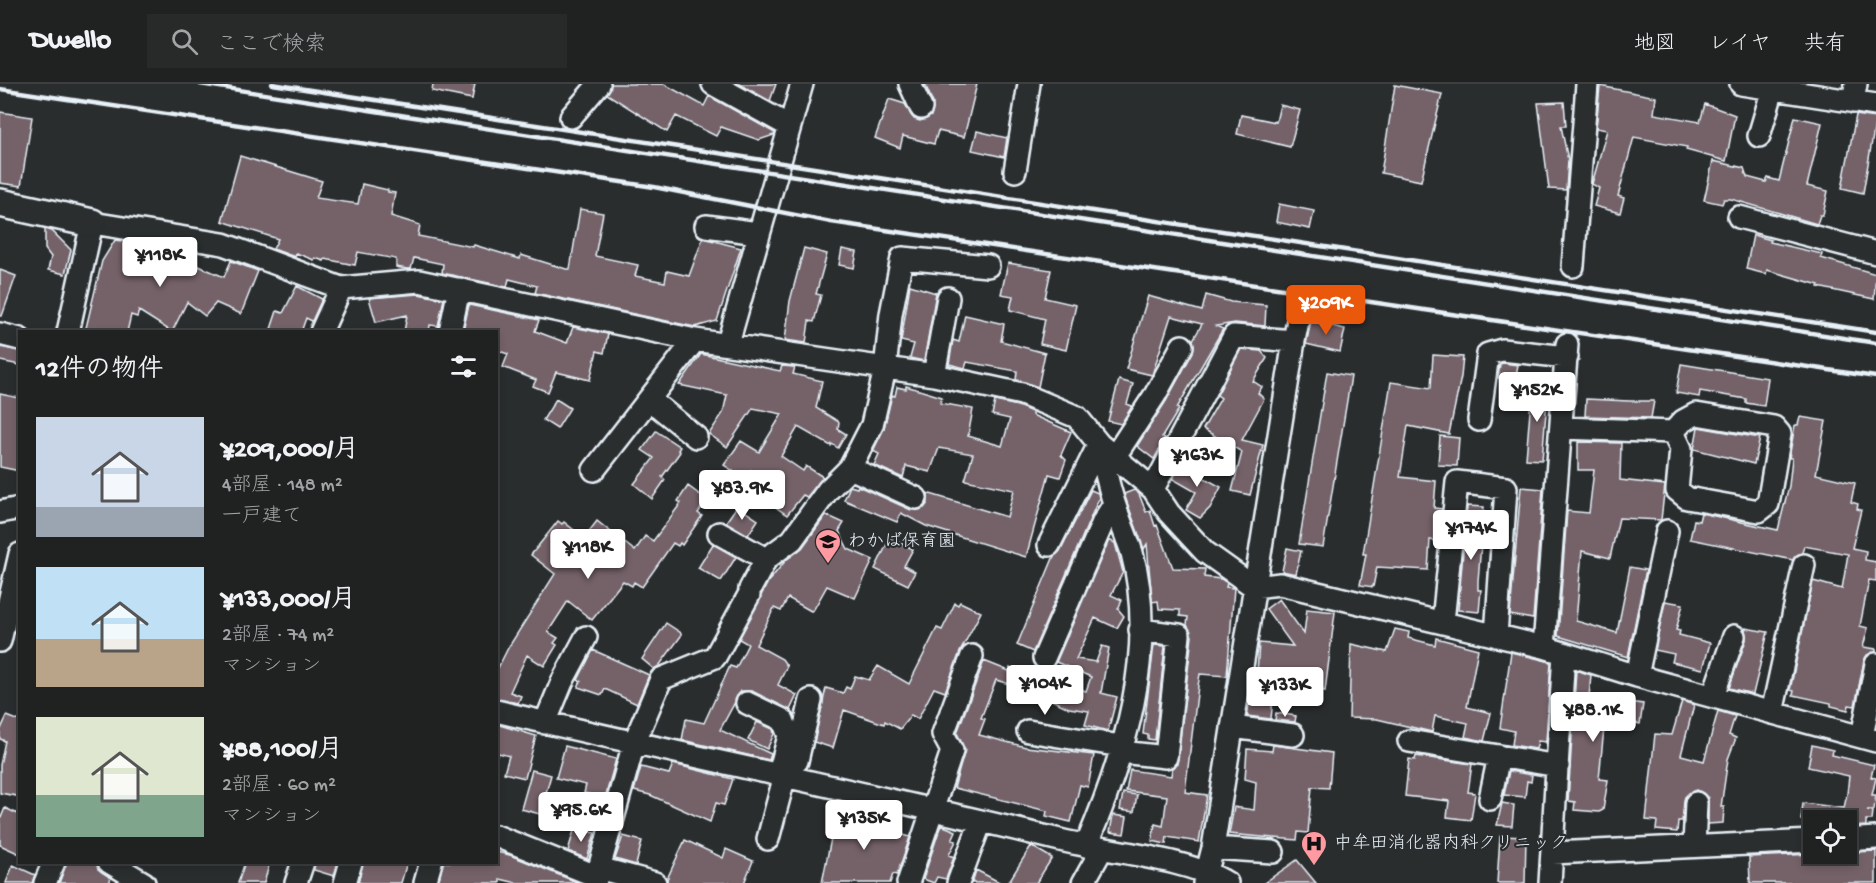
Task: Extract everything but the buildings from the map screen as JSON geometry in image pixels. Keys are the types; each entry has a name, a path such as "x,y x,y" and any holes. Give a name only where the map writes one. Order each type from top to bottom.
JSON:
{"main road":[{"path":"0,202 92,223"}],"street":[{"path":"571,117 599,84"},
{"path":"713,84 789,126"},
{"path":"728,343 802,84"},
{"path":"910,84 921,108"},
{"path":"1015,171 1029,84"},
{"path":"1573,266 1587,84"},
{"path":"1741,84 1773,89 1854,93 1876,105"},
{"path":"1759,136 1773,89"},
{"path":"1739,217 1876,253"},
{"path":"68,330 92,223 223,244 341,288 419,281 695,340 728,343 934,375 1022,394 1077,417 1107,450 1153,489 1169,513 1205,552 1254,587 1280,584 1443,622 1554,650 1637,676 1869,739 1876,664"},
{"path":"706,226 758,233"},
{"path":"596,876 634,743 662,679 715,657 766,559 792,540 828,490 850,468 872,425 885,369 891,314 902,258 988,266"},
{"path":"322,330 341,288"},
{"path":"450,330 459,289"},
{"path":"934,375 948,298"},
{"path":"1205,877 1213,848 1299,315"},
{"path":"0,334 18,338"},
{"path":"1153,489 1234,336 1294,341"},
{"path":"594,470 695,340"},
{"path":"1049,545 1107,450 1155,395 1182,346"},
{"path":"1479,420 1488,354 1502,350 1567,351 1554,650 1558,766 1550,883"},
{"path":"649,399 696,437"},
{"path":"1696,414 1774,427 1780,434 1768,504 1760,511 1687,498 1677,490 1681,449 1674,432 1683,421 1696,414"},
{"path":"1562,428 1674,432"},
{"path":"1083,883 1112,786 1136,690 1140,630 1139,595 1132,554 1114,504 1107,450"},
{"path":"850,468 916,498"},
{"path":"1443,622 1457,482 1506,488 1496,636"},
{"path":"1044,658 1104,520 1114,504"},
{"path":"0,512 18,508"},
{"path":"1637,676 1667,531"},
{"path":"719,533 766,559"},
{"path":"1772,713 1804,566"},
{"path":"0,641 15,598 18,572"},
{"path":"1028,731 1121,746 1130,753 1166,757 1179,635 1140,630"},
{"path":"1713,696 1734,636"},
{"path":"545,723 561,682 586,637"},
{"path":"908,883 951,751 943,735 972,656"},
{"path":"768,839 811,700"},
{"path":"747,703 783,720 789,736 786,775"},
{"path":"498,711 933,809 1227,883"},
{"path":"1232,727 1293,735"},
{"path":"1409,741 1558,766"},
{"path":"1490,799 1499,756"},
{"path":"1694,846 1696,803"},
{"path":"958,883 981,821"},
{"path":"498,837 596,876 655,883"},
{"path":"1857,839 1876,838"},
{"path":"1552,853 1803,841"},
{"path":"1213,848 1273,852"},
{"path":"45,883 53,864"},
{"path":"112,864 144,883"},
{"path":"296,883 302,864"},
{"path":"345,883 350,864"},
{"path":"425,883 430,864"}],"railway":[{"path":"200,84 1876,343"},
{"path":"272,84 1876,332"},
{"path":"0,89 654,187 831,222 1876,377"}],"place":[{"name":"わかば保育園","path":"828,565"},
{"name":"中牟田消化器内科クリニック","path":"1314,867"}]}
